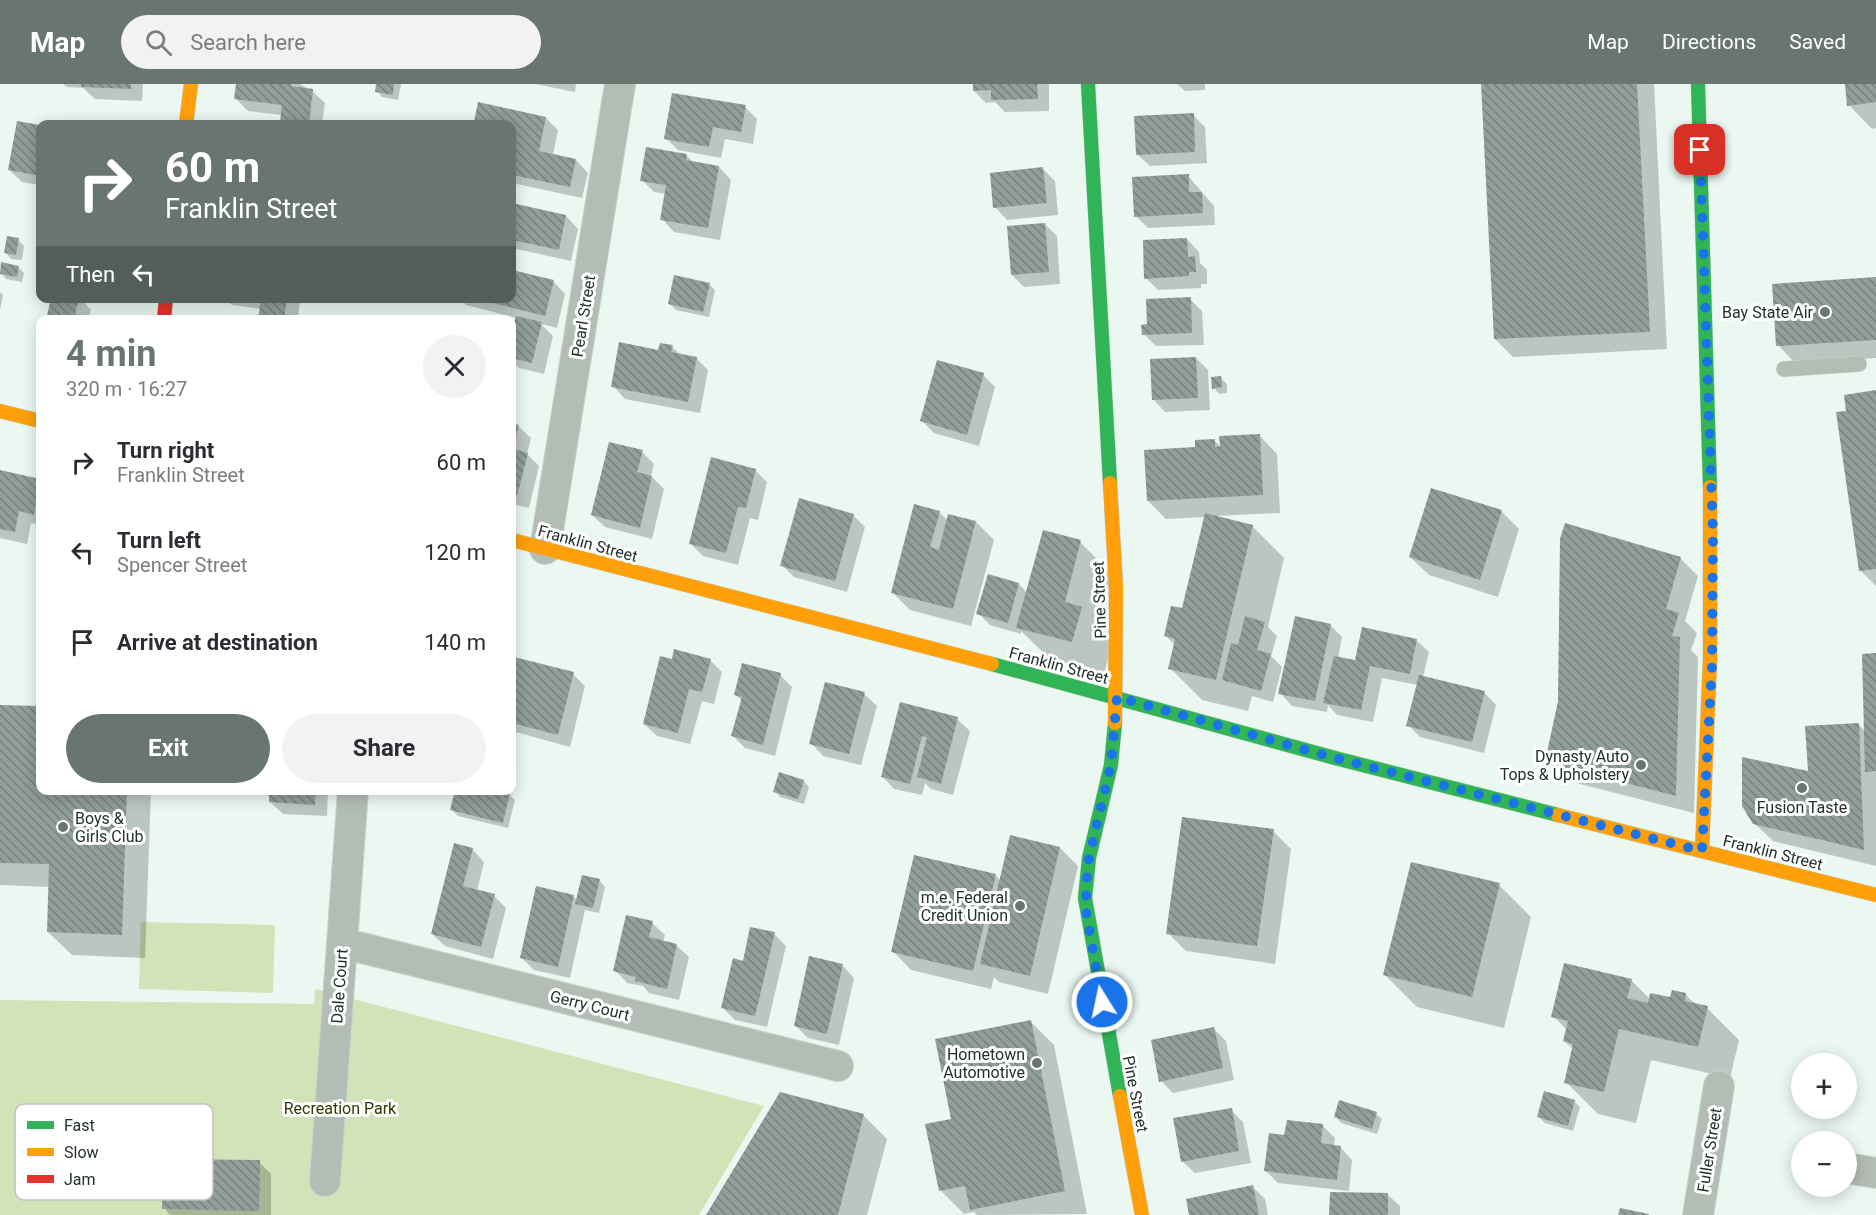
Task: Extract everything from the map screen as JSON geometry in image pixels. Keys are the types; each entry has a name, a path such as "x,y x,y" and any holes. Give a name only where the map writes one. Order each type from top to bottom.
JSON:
{"street":[{"path":"186,120 191,84"},
{"name":"Pearl Street","path":"546,549 620,84"},
{"name":"Pine Street","path":"1088,84 1116,588 1117,697 1111,765 1089,858 1086,904 1142,1215"},
{"path":"1698,84 1713,534 1712,666 1702,851"},
{"path":"0,411 36,421"},
{"name":"Franklin Street","path":"516,541 1117,697 1324,755 1876,895"},
{"name":"Dale Court","path":"325,1181 353,795"},
{"name":"Gerry Court","path":"342,943 837,1066"},
{"name":"Fuller Street","path":"1698,1215 1719,1086"},
{"path":"1857,1170 1876,1173"}],"lane":[{"path":"1784,369 1859,364"}],"green space":[{"path":"141,922 275,925 273,993 139,989"},
{"name":"Recreation Park","path":"315,989 764,1106 699,1215 0,1215 0,1000 314,1004"}],"building":[{"path":"81,84 131,84 131,89 81,87"},
{"path":"236,84 291,84 291,86 313,89 309,120 280,120 282,105 234,99"},
{"path":"376,84 394,84 393,95 375,92"},
{"path":"973,84 1037,84 1038,99 991,100 991,90 973,91"},
{"path":"1481,84 1637,84 1650,332 1494,339"},
{"path":"1845,84 1876,84 1876,102 1847,106"},
{"path":"672,93 746,105 741,132 713,127 709,147 664,139"},
{"path":"478,102 546,117 539,151 576,159 570,187 516,176 516,120 474,120"},
{"path":"1194,113 1195,152 1136,155 1134,116"},
{"path":"17,121 36,124 36,175 8,170"},
{"path":"646,147 687,154 686,160 719,166 708,228 660,220 666,185 640,181"},
{"path":"1043,167 1047,203 993,208 990,173"},
{"path":"1189,174 1189,192 1202,192 1203,213 1134,217 1132,177"},
{"path":"516,204 566,215 559,250 516,241"},
{"path":"1045,223 1049,272 1011,275 1007,226"},
{"path":"7,236 19,238 16,255 4,253"},
{"path":"1187,238 1188,257 1195,256 1196,272 1189,272 1189,276 1144,279 1143,240"},
{"path":"1,262 19,266 17,277 0,274"},
{"path":"516,271 554,280 545,316 493,303 516,303"},
{"path":"674,275 710,283 703,312 668,304"},
{"name":"Bay State Air","path":"1876,277 1876,340 1776,346 1772,284"},
{"path":"1191,297 1192,333 1142,335 1141,325 1147,324 1146,299"},
{"path":"50,303 78,303 75,314 78,315 47,315"},
{"path":"260,303 286,303 285,315 259,315"},
{"path":"516,316 542,322 532,363 516,359"},
{"path":"619,342 658,350 660,343 673,345 671,352 697,357 688,402 611,387"},
{"path":"1196,357 1198,398 1152,400 1150,359"},
{"path":"937,360 984,373 967,435 920,421"},
{"path":"1221,376 1222,387 1212,389 1211,377"},
{"path":"1876,390 1876,569 1859,571 1836,412 1846,411 1844,395"},
{"path":"1260,434 1263,495 1147,501 1144,450 1195,447 1195,440 1215,439 1215,447 1220,446 1219,436"},
{"path":"609,442 643,450 637,472 652,476 640,528 591,515"},
{"path":"516,450 528,453 516,496"},
{"path":"711,457 756,469 746,508 738,507 726,553 689,544"},
{"path":"0,470 36,478 34,515 19,511 15,532 0,529"},
{"path":"1431,488 1502,510 1480,580 1409,557"},
{"path":"799,498 854,514 835,581 780,566"},
{"path":"914,504 940,511 930,547 939,550 948,514 976,521 953,609 891,593"},
{"path":"1205,513 1253,525 1216,680 1168,669 1175,639 1164,636 1171,606 1182,608"},
{"path":"1565,523 1681,557 1666,609 1679,613 1672,636 1680,637 1676,796 1545,762 1558,701 1560,539"},
{"path":"1043,530 1081,540 1065,602 1082,607 1072,642 1016,628"},
{"path":"988,574 1019,583 1008,623 976,614"},
{"path":"1245,616 1265,622 1257,650 1271,654 1261,691 1222,680 1231,643 1238,645"},
{"path":"1295,616 1331,624 1315,701 1278,694"},
{"path":"1362,627 1417,639 1410,674 1370,666 1361,710 1323,703 1334,656 1355,660"},
{"path":"674,649 711,659 702,692 689,689 678,733 643,724 660,656 672,659"},
{"path":"1876,653 1876,771 1865,772 1862,654"},
{"path":"516,658 574,672 558,735 516,724"},
{"path":"742,663 781,673 763,745 731,736 742,697 734,695"},
{"path":"1419,675 1485,691 1472,742 1406,726"},
{"path":"825,682 865,692 849,754 809,744"},
{"path":"900,702 958,717 941,784 917,777 927,737 922,736 910,784 881,777"},
{"name":"Boys & Girls Club","path":"0,705 36,706 36,795 127,795 122,935 47,932 49,864 0,863"},
{"name":"Fusion Taste","path":"1859,723 1864,850 1753,824 1742,806 1742,757 1808,771 1805,726"},
{"path":"779,772 804,780 798,799 773,792"},
{"path":"269,795 316,795 315,805 269,802"},
{"path":"454,795 510,795 503,823 450,810"},
{"path":"1182,817 1274,829 1257,946 1166,934"},
{"name":"m.e. Federal Credit Union","path":"1010,835 1060,847 1030,976 980,964"},
{"path":"454,843 473,848 463,886 495,894 481,947 431,934"},
{"path":"914,855 996,874 973,971 891,952"},
{"path":"1411,862 1500,883 1472,997 1383,975"},
{"path":"582,875 600,879 593,908 575,904"},
{"path":"536,886 574,895 558,967 520,958"},
{"path":"626,915 653,921 649,937 677,944 667,989 635,981 636,977 613,971"},
{"path":"750,927 775,932 755,1016 721,1008 733,958 743,961"},
{"path":"809,956 843,964 827,1034 794,1026"},
{"path":"1564,963 1632,979 1627,998 1648,1003 1650,993 1670,997 1672,990 1686,993 1685,1001 1708,1006 1698,1047 1619,1029 1604,1092 1564,1083 1573,1044 1563,1041 1568,1021 1551,1017"},
{"path":"1031,1020 1065,1191 970,1210 965,1186 939,1191 925,1124 951,1119 935,1039"},
{"path":"1214,1027 1223,1068 1159,1082 1151,1040"},
{"path":"1544,1091 1575,1100 1568,1126 1537,1117"},
{"path":"780,1092 864,1114 838,1215 706,1215"},
{"path":"1339,1100 1377,1112 1372,1129 1334,1117"},
{"path":"1232,1108 1239,1151 1181,1162 1173,1118"},
{"path":"1287,1120 1323,1124 1321,1143 1341,1146 1337,1180 1264,1171 1269,1133 1284,1135"},
{"path":"213,1160 260,1160 259,1211 162,1209 162,1200 213,1200"},
{"path":"1253,1185 1259,1215 1189,1215 1186,1199"},
{"path":"1330,1192 1388,1193 1388,1215 1329,1215"},
{"path":"1620,1208 1649,1214 1649,1215 1618,1215"}],"traffic: fast":[{"path":"1088,84 1110,483"},
{"path":"1698,84 1710,487"},
{"path":"992,664 1335,758 1558,815"},
{"path":"1115,723 1111,765 1089,858 1085,898 1120,1096"}],"traffic: slow":[{"path":"186,120 191,84"},
{"path":"0,411 36,420"},
{"path":"1110,483 1116,588 1115,723"},
{"path":"1702,851 1710,659 1710,487"},
{"path":"516,541 992,664"},
{"path":"1558,815 1876,895"},
{"path":"1120,1096 1142,1215"}],"traffic: jam":[{"path":"164,315 166,303"}],"place":[{"name":"Bay State Air","path":"1825,312"},
{"name":"Dynasty Auto Tops & Upholstery","path":"1641,765"},
{"name":"Fusion Taste","path":"1802,788"},
{"name":"Boys & Girls Club","path":"63,827"},
{"name":"m.e. Federal Credit Union","path":"1020,906"},
{"name":"Hometown Automotive","path":"1037,1063"}],"route":[{"path":"1102,1002 1086,911 1086,886 1089,858 1111,765 1117,697 1335,758 1702,851 1712,666 1713,534 1700,150"}]}
